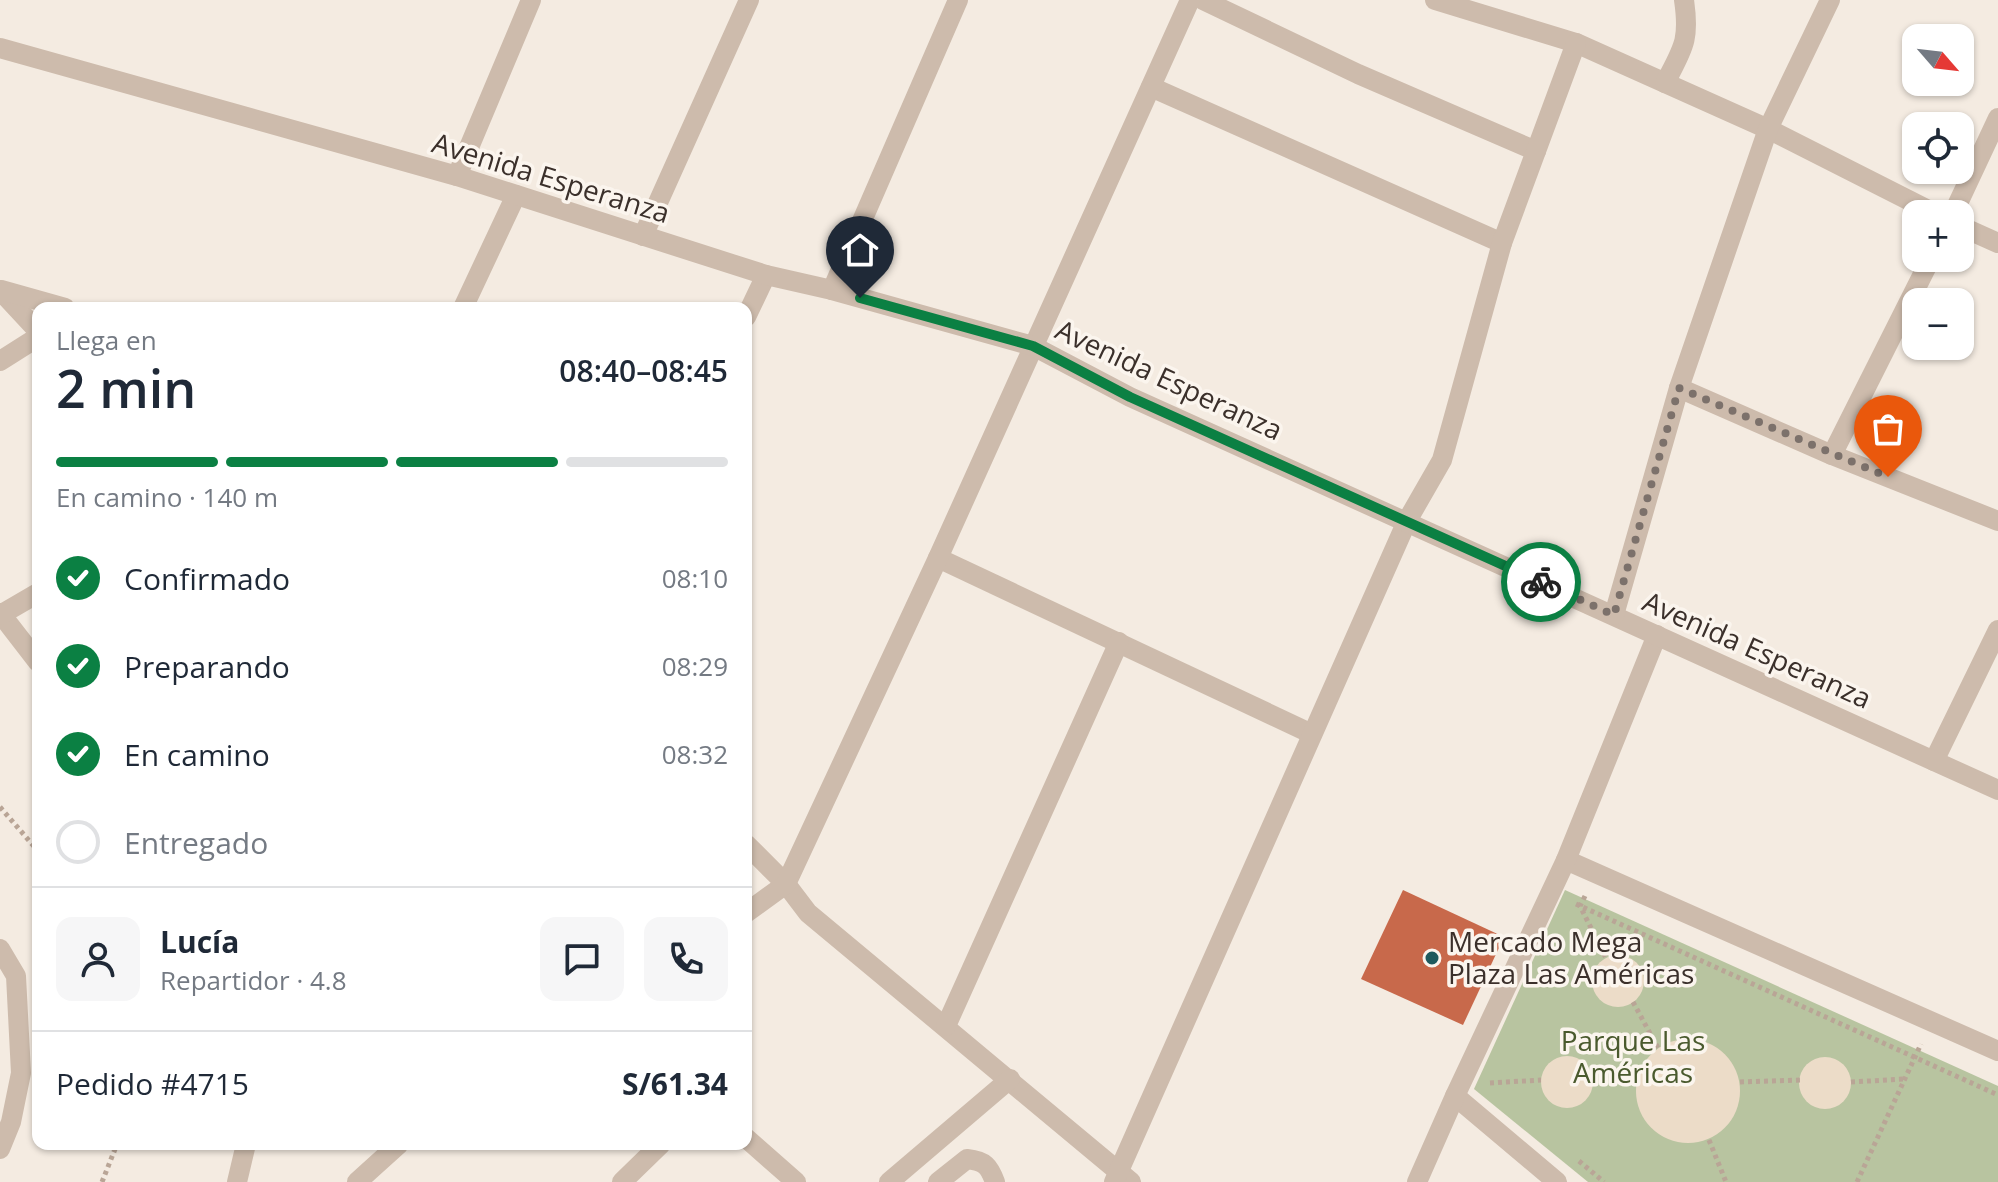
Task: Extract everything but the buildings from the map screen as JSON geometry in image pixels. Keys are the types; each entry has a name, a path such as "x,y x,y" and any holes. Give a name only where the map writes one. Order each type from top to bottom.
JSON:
{"street":[{"path":"457,176 531,0"},
{"path":"643,236 749,0"},
{"path":"832,290 958,0"},
{"path":"752,909 786,884 938,558 1190,0"},
{"path":"1203,0 1358,74 1536,151"},
{"path":"1435,0 1576,43 1768,129 1908,200"},
{"path":"1665,83 1684,46 1688,27 1684,0"},
{"path":"1614,615 1679,388 1768,129 1830,0"},
{"path":"752,850 786,884 808,913 1010,1079 1122,1179 1312,734 1407,521 1442,460 1502,243 1576,43"},
{"name":"Avenida Esperanza","path":"0,48 457,176 766,275 832,290 1033,346 1130,397 1998,790"},
{"path":"1151,87 1502,243"},
{"path":"1960,200 1998,118"},
{"path":"466,302 516,195"},
{"path":"1974,232 1998,243"},
{"path":"1832,455 1924,272"},
{"path":"752,304 766,275"},
{"path":"0,290 43,302"},
{"path":"0,290 32,325"},
{"path":"0,361 32,341"},
{"path":"1679,388 1832,455 1998,521"},
{"path":"938,558 1312,734"},
{"path":"32,596 0,614 32,654"},
{"path":"1934,761 1998,630"},
{"path":"1417,1182 1566,860 1657,635"},
{"path":"946,1026 1119,642"},
{"path":"1566,860 1998,1051"},
{"path":"0,949 16,976 21,1073 11,1122 0,1149"},
{"path":"889,1182 1010,1079"},
{"path":"1455,1096 1557,1182"},
{"path":"752,1143 796,1182"},
{"path":"237,1182 245,1150"},
{"path":"357,1182 392,1150"},
{"path":"622,1182 655,1150"},
{"path":"938,1182 967,1159 989,1166 995,1182"}],"path":[{"path":"0,807 32,844"},
{"path":"1580,906 1595,873"},
{"path":"1569,901 1998,1095"},
{"path":"1580,906 1606,958"},
{"path":"1633,1002 1658,1048"},
{"path":"1857,1182 1932,1022"},
{"path":"1485,1084 1492,1070"},
{"path":"1593,1081 1637,1076"},
{"path":"1851,1082 1905,1079"},
{"path":"1485,1084 1541,1080"},
{"path":"1740,1082 1800,1080"},
{"path":"1485,1084 1497,1093"},
{"path":"1709,1140 1726,1182"},
{"path":"102,1182 115,1150"},
{"path":"1568,1152 1604,1182"}],"green space":[{"name":"Parque Las Américas","path":"1565,890 1998,1086 1998,1182 1588,1182 1474,1089"}],"shaded area":[{"path":"1618,955 1636,963 1644,981 1636,999 1618,1007 1600,999 1592,981 1600,963"},
{"path":"1688,1039 1708,1043 1725,1054 1736,1071 1740,1091 1736,1111 1725,1128 1708,1139 1688,1143 1668,1139 1651,1128 1640,1111 1636,1091 1640,1071 1651,1054 1668,1043"},
{"path":"1567,1056 1585,1064 1593,1082 1585,1100 1567,1108 1549,1100 1541,1082 1549,1064"},
{"path":"1825,1057 1843,1065 1851,1083 1843,1101 1825,1109 1807,1101 1799,1083 1807,1065"}],"way so far":[{"path":"1541,582 1614,615 1679,388 1888,477"}],"place":[{"name":"Mercado Mega Plaza Las Américas","path":"1432,958"}],"route":[{"path":"860,298 1033,346 1130,397 1541,582"}]}
